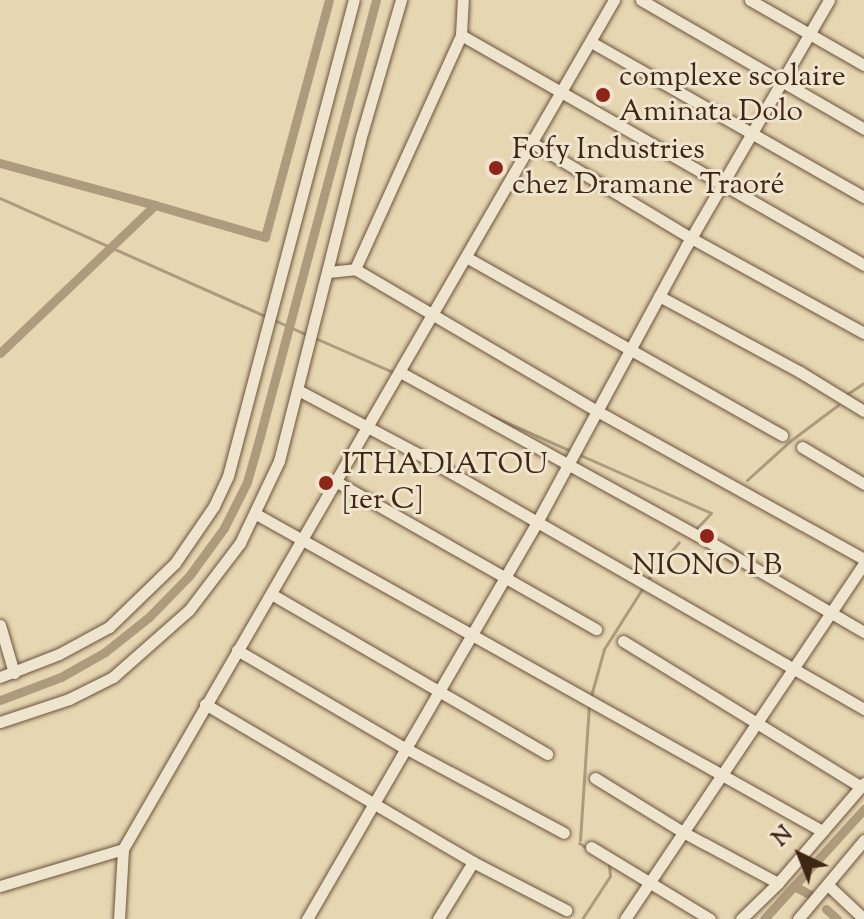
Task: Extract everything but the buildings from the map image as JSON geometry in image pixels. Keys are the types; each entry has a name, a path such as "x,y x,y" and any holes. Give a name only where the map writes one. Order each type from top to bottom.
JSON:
{"street":[{"path":"0,677 109,627 175,563 214,506 228,476 354,0"},
{"path":"0,722 69,699 113,677 151,647 189,610 218,574 256,514 279,461 360,140 401,0"},
{"path":"355,269 461,35 463,0"},
{"path":"119,919 123,849 205,704 273,595 614,0"},
{"path":"641,0 864,129"},
{"path":"750,0 864,65"},
{"path":"307,919 537,522 691,238 829,0"},
{"path":"461,35 864,265"},
{"path":"591,42 864,197"},
{"path":"531,142 691,238 864,333"},
{"path":"466,257 782,435"},
{"path":"328,272 355,269 864,562 833,613 722,777 681,831 625,919"},
{"path":"659,296 864,411"},
{"path":"400,372 864,632"},
{"path":"298,390 796,667 864,709"},
{"path":"802,447 864,484"},
{"path":"337,482 596,629"},
{"path":"256,514 822,831"},
{"path":"273,595 547,754"},
{"path":"0,625 14,673"},
{"path":"623,641 862,785 778,883 741,919"},
{"path":"237,650 405,748 564,833"},
{"path":"205,704 473,862 566,910"},
{"path":"595,778 681,831 778,883"},
{"path":"801,918 864,840"},
{"path":"591,847 710,919"},
{"path":"0,886 123,849"},
{"path":"442,918 473,862"},
{"path":"829,886 864,919"}],"waterway":[{"path":"0,353 155,205 265,237 329,0"},
{"path":"0,700 61,677 105,652 149,617 189,576 224,528 247,482 376,0"},
{"path":"0,163 155,205"},
{"path":"0,198 267,317"},
{"path":"274,320 308,335"},
{"path":"315,338 395,373"},
{"path":"847,394 864,383"},
{"path":"747,480 790,441 838,405"},
{"path":"490,415 571,451"},
{"path":"578,454 711,513 695,530"},
{"path":"648,579 679,542"},
{"path":"591,696 604,649 644,586"},
{"path":"580,840 589,704"},
{"path":"764,919 864,809"},
{"path":"579,843 587,848"},
{"path":"582,919 610,876 609,864"},
{"path":"794,886 815,897"},
{"path":"826,909 837,919"}],"place":[{"name":"complexe scolaire Aminata Dolo","path":"603,95"},
{"name":"Fofy Industries chez Dramane Traoré","path":"496,168"},
{"name":"ITHADIATOU [1er C]","path":"326,483"},
{"name":"NIONO I B","path":"707,536"}]}
